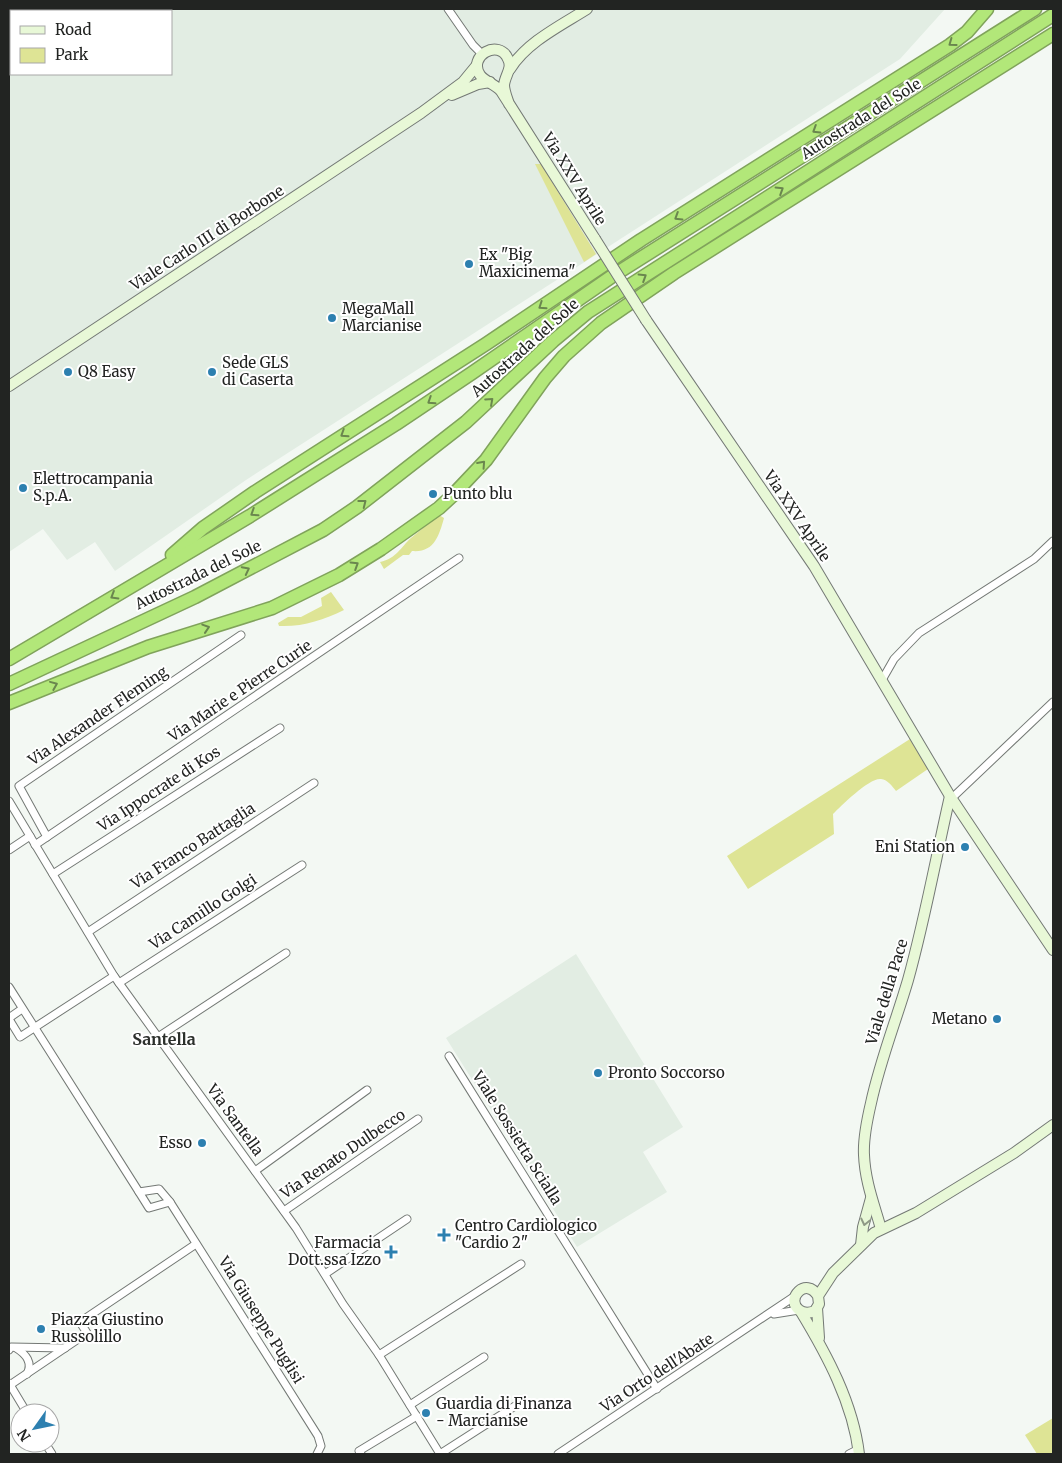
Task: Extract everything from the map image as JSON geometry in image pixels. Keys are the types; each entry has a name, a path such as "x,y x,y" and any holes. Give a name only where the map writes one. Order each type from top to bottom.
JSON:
{"highway":[{"path":"150,574 203,528 255,492 486,344 641,240 950,45 967,32 987,9"},
{"name":"Autostrada del Sole","path":"9,659 250,516 396,424 611,277 1035,9"},
{"name":"Autostrada del Sole","path":"9,684 194,597 323,530 357,508 466,422 553,341 588,312 1053,15"},
{"path":"9,703 148,647 272,608 339,575 372,554 439,508 452,496 486,460 545,378 564,356 600,323 674,273 1053,34"}],"street":[{"path":"448,9 473,45 482,54"},
{"name":"Viale Carlo III di Borbone","path":"421,113 467,88 500,81 509,72 520,54 586,9"},
{"name":"Viale Carlo III di Borbone","path":"9,386 421,113 462,82 477,65 482,54 490,49 515,49 551,32"},
{"path":"500,50 509,60 509,72"},
{"path":"477,65 480,76 490,82"},
{"name":"Via XXV Aprile","path":"509,72 504,87 509,104"},
{"name":"Via XXV Aprile","path":"490,82 499,88 646,320 814,566 951,797 1053,950"},
{"path":"882,680 894,659 919,633 1034,559 1053,541"},
{"name":"Via Marie e Pierre Curie","path":"35,845 459,558"},
{"name":"Via Alexander Fleming","path":"47,837 19,786 241,635"},
{"path":"951,797 1053,702"},
{"name":"Via Ippocrate di Kos","path":"53,874 280,728"},
{"name":"Via Franco Battaglia","path":"88,932 314,783"},
{"name":"Viale della Pace","path":"881,1229 871,1198 864,1155 864,1140 876,1083 907,983 923,923 951,797"},
{"name":"Via Santella","path":"9,801 114,976 284,1211 440,1454"},
{"path":"9,850 30,836"},
{"name":"Via Camillo Golgi","path":"119,983 302,864"},
{"path":"158,1037 286,954"},
{"path":"22,1009 9,1019 20,1037 114,976"},
{"path":"9,987 149,1208 170,1202 159,1189 139,1192"},
{"name":"Viale Sossietta Scialla","path":"449,1056 657,1389"},
{"path":"255,1171 367,1090"},
{"name":"Via Renato Dulbecco","path":"284,1211 418,1119"},
{"path":"849,1454 859,1451 852,1418 819,1341 795,1304 795,1296 801,1290 809,1288 833,1273 881,1229 916,1213 1014,1153 1053,1125"},
{"path":"861,1246 863,1227 871,1198"},
{"name":"Via Giuseppe Puglisi","path":"170,1202 318,1436 321,1446 317,1454"},
{"path":"325,1274 407,1219"},
{"path":"21,1403 10,1384 87,1333 80,1322 196,1244"},
{"path":"378,1355 521,1264"},
{"path":"818,1296 833,1273"},
{"path":"809,1288 813,1290 819,1300 817,1308 819,1341"},
{"name":"Via Orto dell'Abate","path":"558,1454 771,1314 795,1296"},
{"path":"771,1314 800,1311 808,1313 817,1308"},
{"path":"11,1348 65,1348"},
{"path":"11,1348 27,1358 29,1370 26,1374"},
{"path":"410,1405 484,1357"},
{"path":"440,1454 515,1406"},
{"path":"361,1454 359,1451 417,1416"}],"shaded area":[{"path":"9,9 945,9 900,59 246,480 115,571 95,542 67,560 43,529 9,552"},
{"path":"576,954 683,1127 643,1152 667,1192 577,1247 446,1038"}],"green space":[{"path":"535,164 541,164 596,254 584,262"},
{"path":"439,515 444,518 437,537 430,546 419,551 412,551 409,555 403,555 384,569 380,562 394,555"},
{"path":"331,592 344,610 313,622 279,626 278,623 288,617 301,617 322,606 321,598"},
{"path":"910,739 928,769 896,791 888,782 881,779 870,782 833,814 834,834 748,889 727,856"},
{"path":"1053,1418 1053,1454 1037,1454 1025,1435"}],"place":[{"name":"Ex \"Big Maxicinema\"","path":"469,264"},
{"name":"MegaMall Marcianise","path":"332,318"},
{"name":"Q8 Easy","path":"68,372"},
{"name":"Sede GLS di Caserta","path":"212,372"},
{"name":"Elettrocampania S.p.A.","path":"23,488"},
{"name":"Punto blu","path":"433,494"},
{"name":"Eni Station","path":"965,847"},
{"name":"Metano","path":"997,1019"},
{"name":"Pronto Soccorso","path":"598,1073"},
{"name":"Esso","path":"202,1143"},
{"name":"Centro Cardiologico \"Cardio 2\"","path":"444,1235"},
{"name":"Farmacia Dott.ssa Izzo","path":"391,1252"},
{"name":"Piazza Giustino Russolillo","path":"41,1329"},
{"name":"Guardia di Finanza - Marcianise","path":"426,1413"}],"district":[{"name":"Santella","path":"164,1039"}]}
